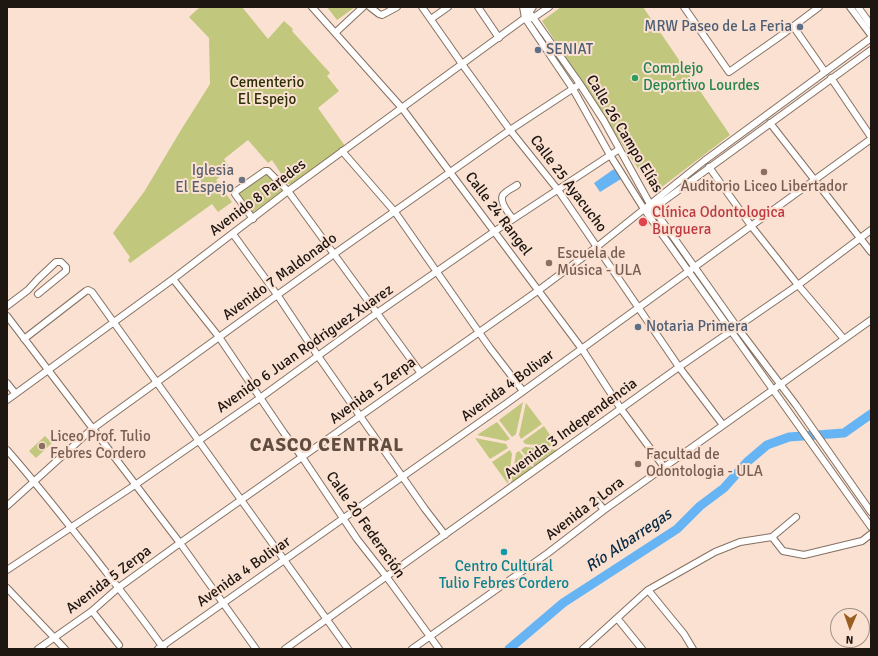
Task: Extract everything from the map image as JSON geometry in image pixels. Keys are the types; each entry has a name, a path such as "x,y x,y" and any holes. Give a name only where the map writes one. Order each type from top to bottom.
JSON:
{"street":[{"name":"Calle 24 Rangel","path":"312,7 402,108 451,172 582,349 621,409 664,467"},
{"path":"336,33 363,7"},
{"path":"370,7 378,14 382,15 397,7"},
{"name":"Calle 25 Ayacucho","path":"422,7 510,130 558,190 598,246 638,308 679,367 723,425"},
{"path":"431,19 448,7"},
{"path":"478,7 499,38"},
{"path":"525,18 533,18 549,7"},
{"path":"685,8 729,72 819,7"},
{"path":"850,7 871,35"},
{"path":"858,7 871,25"},
{"name":"Avenido 8 Paredes","path":"7,400 173,279 342,151 499,38 525,18 527,8"},
{"name":"Calle 26 Campo Elías","path":"527,8 604,121 618,150 651,206 737,327 796,405 870,511"},
{"name":"Calle 26 Campo Elías","path":"525,18 573,88 610,155 645,211 871,527"},
{"path":"793,26 825,72"},
{"path":"651,206 704,161 871,38"},
{"path":"651,206 709,167 871,50"},
{"path":"831,78 871,138"},
{"name":"Avenido 7 Maldonado","path":"7,506 92,429 278,296 334,254 510,130 580,84"},
{"path":"770,123 871,252"},
{"name":"Avenida 4 Bolivar","path":"161,648 284,559 403,477 582,349 694,266 752,227 871,138"},
{"name":"Avenido 6 Juan Rodriguez Xuarez","path":"7,570 135,485 495,231 618,150"},
{"path":"342,151 395,212 490,348 523,390"},
{"path":"709,167 752,227 798,285 844,339"},
{"path":"253,219 234,192 267,170 288,191 420,372"},
{"path":"513,219 503,202 502,197 517,185"},
{"name":"Avenida 5 Zerpa","path":"38,649 92,611 118,588 180,543 420,372 539,290 651,206"},
{"name":"Avenida 3 Independencia","path":"285,649 679,367 798,285 871,230"},
{"path":"233,234 278,296 318,356 444,535"},
{"path":"7,306 28,290 56,262 61,262 66,267 66,271 38,294"},
{"name":"Calle 20 Federación","path":"173,279 219,338 357,539 439,649"},
{"path":"24,339 86,291 88,290 92,292 348,649"},
{"path":"7,316 180,543 256,649"},
{"name":"Avenida 2 Lora","path":"412,649 548,553 604,510 871,320"},
{"path":"7,383 15,393"},
{"path":"7,450 34,481 118,588 161,648"},
{"path":"597,500 604,510"},
{"path":"583,649 648,590 715,552 740,542 772,537 796,517"},
{"path":"772,537 784,550 804,555 862,541 871,534"},
{"path":"7,588 65,649"},
{"path":"648,590 684,634 693,649"},
{"path":"92,611 119,645"},
{"path":"617,618 642,649"}],"green space":[{"name":"Cementerio El Espejo","path":"200,7 242,7 268,39 284,21 293,29 292,31 330,73 327,76 339,91 318,108 345,146 292,185 288,184 272,160 268,163 248,140 224,159 230,168 216,180 232,202 218,212 212,204 130,263 128,260 130,257 113,233 144,192 210,84 209,38 189,17"},
{"path":"327,7 355,7 337,20"},
{"name":"Complejo Deportivo Lourdes","path":"561,7 643,7 730,135 654,193 542,21"},
{"path":"266,173 282,191 252,213 238,194"},
{"path":"523,402 516,434 512,437 499,420"},
{"path":"526,403 542,424 521,439 519,435"},
{"path":"497,422 510,439 506,441 477,435"},
{"path":"544,426 558,447 525,444 523,441"},
{"path":"45,436 52,443 36,458 29,451"},
{"path":"475,438 506,444 508,448 490,459"},
{"path":"525,447 559,450 535,467 521,450"},
{"path":"510,450 512,454 508,484 492,462"},
{"path":"519,451 533,468 511,484 516,453"}],"water":[{"path":"614,169 621,179 600,192 594,183"}],"waterway":[{"name":"Río Albarregas","path":"509,649 563,603 677,529 700,506 724,488 747,462 767,445 789,437 844,433 871,414"}],"place":[{"name":"MRW Paseo de La Feria","path":"800,27"},
{"name":"SENIAT","path":"538,50"},
{"name":"Complejo Deportivo Lourdes","path":"635,78"},
{"name":"Auditorio Liceo Libertador","path":"764,172"},
{"name":"Iglesia El Espejo","path":"242,180"},
{"name":"Clínica Odontologica Burguera","path":"643,222"},
{"name":"Escuela de Música - ULA","path":"549,263"},
{"name":"Notaria Primera","path":"638,327"},
{"name":"Liceo Prof. Tulio Febres Cordero","path":"42,446"},
{"name":"Facultad de Odontologia - ULA","path":"638,464"},
{"name":"Centro Cultural Tulio Febres Cordero","path":"504,552"}],"district":[{"name":"CASCO CENTRAL","path":"327,446"}]}
